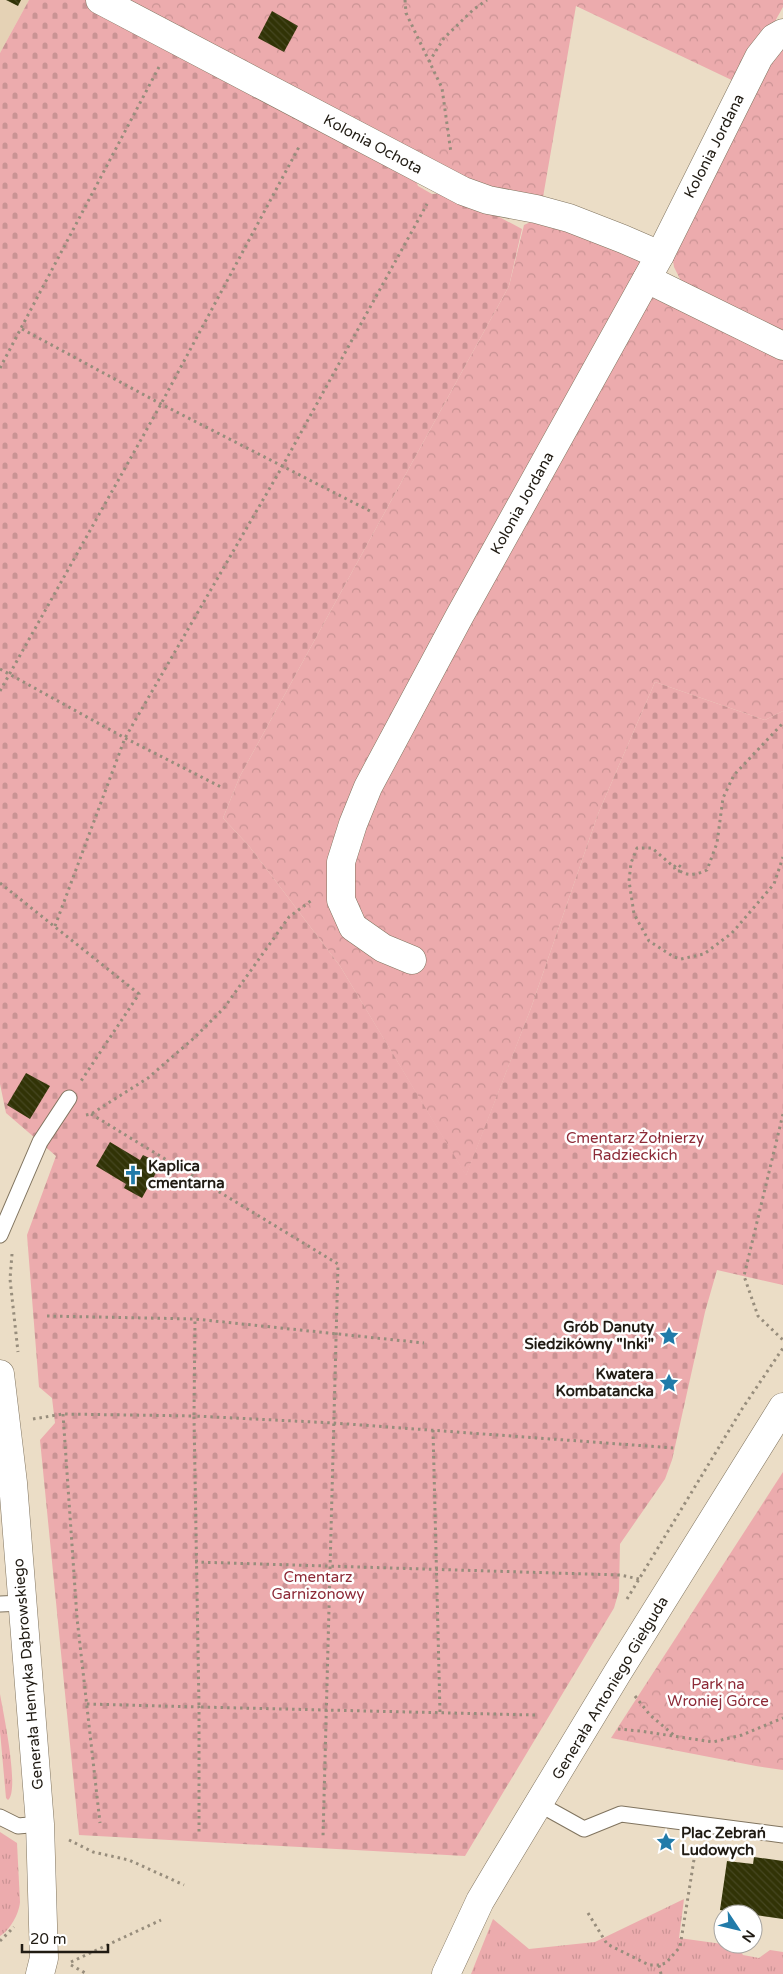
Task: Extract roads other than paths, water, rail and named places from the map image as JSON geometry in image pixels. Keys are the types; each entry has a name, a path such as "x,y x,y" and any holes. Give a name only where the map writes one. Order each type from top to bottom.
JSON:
{"street":[{"name":"Kolonia Ochota","path":"100,0 452,185 488,200 536,209 569,218 623,238 660,255"},
{"name":"Kolonia Jordana","path":"412,960 383,948 353,927 341,900 341,862 353,824 368,787 459,617 660,255 760,57 774,38 783,33"},
{"path":"647,279 783,346"},
{"name":"Generała Henryka Dąbrowskiego","path":"0,1374 7,1484 11,1603 40,1824 44,1950 40,1974"},
{"name":"Generała Antoniego Giełguda","path":"446,1974 480,1901 618,1672 783,1407"}],"lane":[{"path":"0,1234 40,1142 69,1098"},
{"path":"539,1804 584,1830 621,1814 783,1836"},
{"path":"0,1816 18,1826 40,1824"}],"place":[{"name":"Kaplica cmentarna","path":"133,1175"},
{"name":"Grób Danuty Siedzikówny \"Inki\"","path":"669,1336"},
{"name":"Kwatera Kombatancka","path":"669,1383"},
{"name":"Plac Zebrań Ludowych","path":"666,1842"}],"park label":[{"name":"Cmentarz Żołnierzy Radzieckich","path":"635,1146"},
{"name":"Cmentarz Garnizonowy","path":"318,1586"},
{"name":"Park na Wroniej Górce","path":"718,1692"}]}
